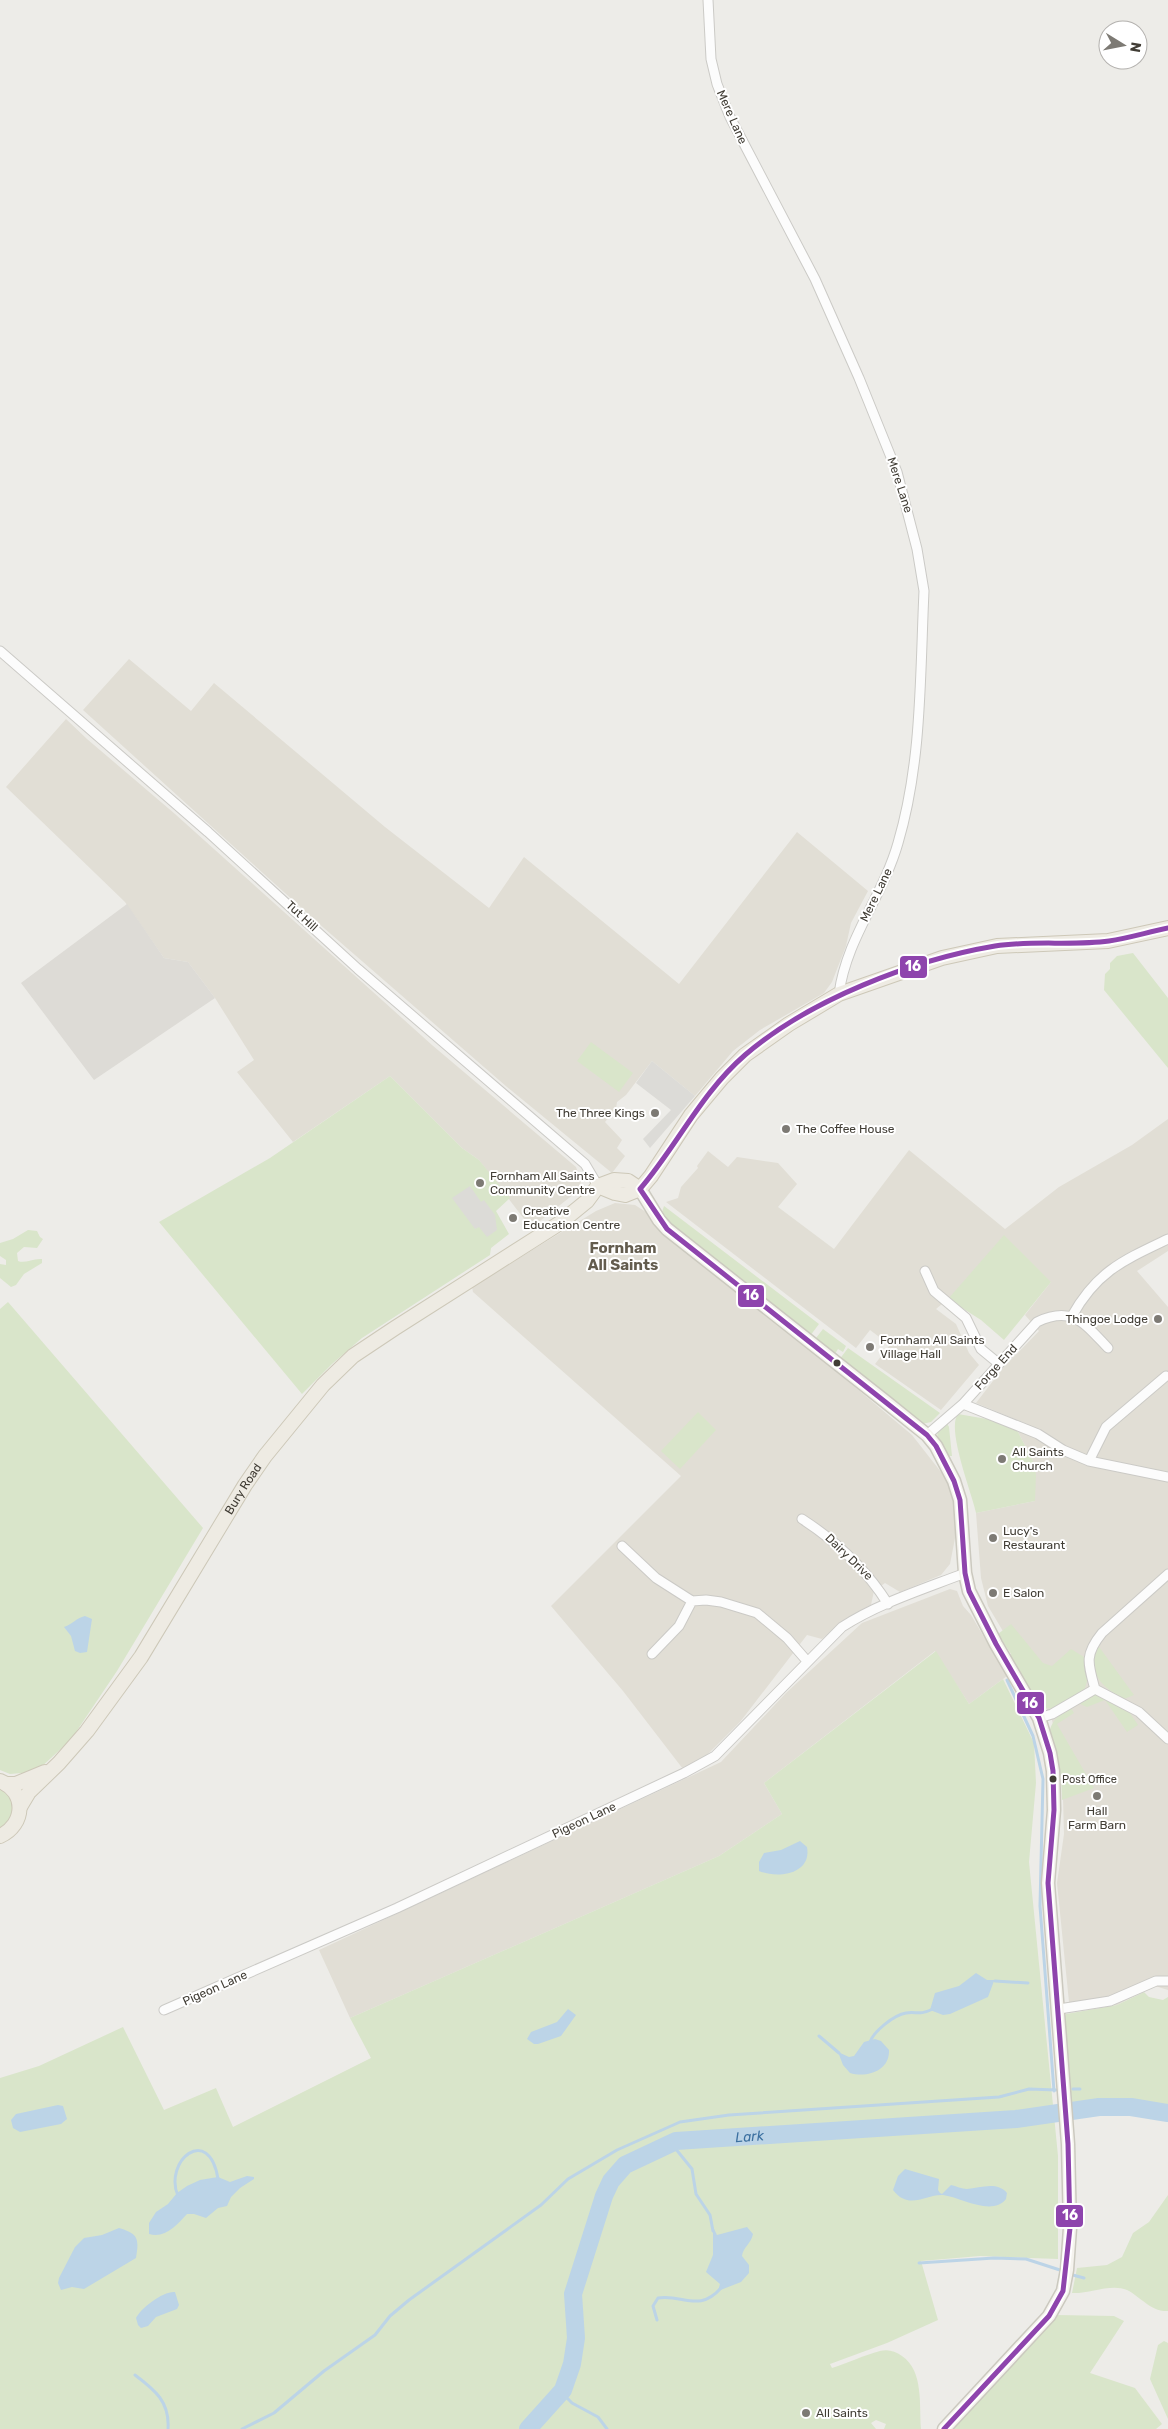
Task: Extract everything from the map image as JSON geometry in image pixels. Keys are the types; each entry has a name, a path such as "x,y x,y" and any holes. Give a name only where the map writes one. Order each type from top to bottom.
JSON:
{"main road":[{"path":"640,1189 651,1176 691,1116 722,1078 760,1045 789,1024 839,994 942,958 997,946 1108,941 1168,928"},
{"path":"598,1186 614,1180 628,1181 640,1189 659,1220 667,1229 927,1435 945,1460 960,1500 965,1573 969,1591 978,1612 1039,1718 1053,1771 1054,1810 1048,1883 1067,2112 1070,2228 1066,2275 1060,2301 1049,2316 944,2429"},
{"name":"Bury Road","path":"2,1837 17,1822 20,1807 29,1792 87,1732 141,1657 245,1485 265,1456 324,1385 353,1356 560,1223 588,1201 598,1186"},
{"name":"Bury Road","path":"3,1783 16,1784 52,1769"},
{"path":"3,1783 13,1790 20,1807"}],"street":[{"name":"Mere Lane","path":"708,0 711,59 717,84 730,118 815,279 859,378 897,472 908,507 922,576 924,592 915,771 907,813 892,862 847,956 841,976 839,994"},
{"name":"Tut Hill","path":"0,651 165,794 358,969 585,1164 598,1186"},
{"path":"1108,1348 1083,1322 1072,1316 1080,1301 1097,1280 1118,1263 1168,1239"},
{"path":"925,1272 934,1292 966,1318 981,1349 998,1363"},
{"name":"Forge End","path":"927,1435 963,1404 1036,1322 1049,1316 1072,1316"},
{"path":"1089,1461 1106,1427 1166,1376"},
{"path":"963,1404 1038,1434 1063,1450 1089,1461 1168,1477"},
{"name":"Dairy Drive","path":"802,1519 841,1547 854,1563 872,1579 888,1604"},
{"path":"622,1546 656,1578 692,1601 721,1602 758,1614 787,1638 807,1660"},
{"name":"Pigeon Lane","path":"164,2010 397,1908 684,1773 716,1756 807,1660 842,1627 858,1617 965,1573"},
{"path":"1168,1574 1102,1633 1093,1644 1088,1663 1096,1689 1139,1712 1168,1739"},
{"path":"652,1654 679,1626 692,1601"},
{"path":"1039,1718 1052,1714 1096,1689"},
{"path":"1059,2009 1110,2001 1156,1981 1168,1982"}],"shaded area":[{"path":"129,659 191,711 214,683 385,827 489,908 524,857 679,984 797,832 868,891 851,923 846,946 832,982 824,993 760,1030 733,1051 695,1096 652,1061 626,1095 617,1102 616,1109 605,1122 622,1140 617,1148 625,1156 612,1173 507,1087 317,922 83,710"},
{"path":"66,719 175,814 432,1045 576,1167 581,1181 579,1190 531,1228 479,1160 462,1148 390,1076 293,1142 237,1072 254,1060 215,998 188,962 164,958 125,902 6,787"},
{"path":"127,904 164,958 188,962 215,998 94,1080 21,983"},
{"path":"652,1061 695,1096 650,1148 643,1139 671,1110 636,1083"},
{"path":"1168,1119 1168,1251 1137,1271 1168,1307 1168,1990 1155,1986 1117,2005 1070,2012 1057,1883 1064,1834 1062,1763 1052,1720 1032,1680 988,1606 981,1578 976,1513 1035,1501 1034,1463 1017,1430 1027,1424 976,1403 1003,1368 1039,1331 1025,1315 1051,1282 948,1299 936,1309 956,1324 969,1353 979,1365 941,1410 875,1364 890,1345 870,1330 856,1348 666,1202 678,1198 681,1187 698,1168 697,1166 708,1151 728,1167 737,1157 778,1163 797,1184 778,1207 834,1249 909,1150 1005,1229 1059,1187 1132,1145"},
{"path":"470,1186 481,1202 484,1200 495,1215 497,1230 487,1237 479,1227 475,1229 452,1198"},
{"path":"615,1203 635,1205 649,1214 912,1435 948,1481 955,1506 956,1533 950,1564 941,1575 900,1592 885,1583 874,1591 871,1605 845,1619 822,1639 807,1635 740,1722 707,1755 683,1769 623,1691 551,1606 681,1476 473,1292 472,1287 596,1211"},
{"path":"950,1589 957,1591 963,1606 971,1615 1007,1676 969,1704 935,1651 764,1783 782,1814 719,1856 350,2018 319,1950 721,1762 786,1693 862,1623"}],"green space":[{"path":"1133,953 1168,998 1168,1068 1104,990 1105,974 1110,969 1110,963 1117,956"},
{"path":"591,1042 633,1073 619,1092 577,1061"},
{"path":"390,1076 462,1148 479,1160 510,1198 496,1211 509,1234 491,1248 490,1255 362,1338 302,1394 159,1222 270,1158"},
{"path":"664,1206 819,1324 810,1336 664,1219 662,1212"},
{"path":"28,1230 37,1231 43,1239 37,1248 24,1247 17,1253 18,1261 42,1259 42,1263 24,1274 16,1285 11,1287 0,1278 0,1264 6,1265 6,1260 0,1256 0,1243 13,1239"},
{"path":"1004,1235 1051,1282 1004,1340 981,1320 948,1299"},
{"path":"8,1302 203,1528 117,1671 76,1732 77,1734 38,1770 24,1778 22,1773 10,1774 0,1770 0,1309"},
{"path":"823,1329 846,1346 843,1352 838,1349 835,1354 816,1338"},
{"path":"848,1348 940,1413 931,1422 922,1424 839,1360"},
{"path":"698,1412 716,1430 680,1469 661,1451"},
{"path":"958,1414 1004,1422 1017,1430 1034,1463 1036,1475 1035,1501 976,1513 957,1447 955,1422"},
{"path":"946,1421 949,1427 952,1456 949,1456 938,1440 937,1431"},
{"path":"1011,1624 1043,1663 1052,1666 1071,1649 1084,1657 1088,1678 1084,1691 1052,1709 1039,1706 1005,1658 1011,1654 998,1634"},
{"path":"1097,1644 1134,1695 1124,1699 1106,1687 1098,1678 1090,1658"},
{"path":"936,1651 969,1704 1003,1679 1034,1743 1036,1783 1029,1862 1058,2156 1058,2259 980,2256 921,2261 938,2320 887,2343 830,2364 832,2368 883,2350 902,2356 909,2362 917,2379 921,2429 884,2429 886,2424 876,2420 871,2423 876,2429 0,2429 0,2078 39,2066 123,2027 164,2110 216,2088 233,2127 371,2058 350,2018 719,1856 782,1814 764,1783"},
{"path":"1095,1695 1106,1696 1105,1700 1087,1707 1078,1703"},
{"path":"1105,1700 1130,1713 1138,1725 1127,1732"},
{"path":"1071,1708 1074,1713 1057,1724 1094,1788 1062,1800 1061,1776 1054,1777 1049,1737 1054,1721"},
{"path":"0,1789 10,1798 13,1808 9,1819 0,1828"},
{"path":"1144,1992 1149,1997 1163,2000 1168,1997 1168,2107 1142,2101 1115,2099 1070,2104 1064,2019 1066,2014 1117,2005"},
{"path":"1168,2195 1168,2311 1151,2307 1132,2293 1121,2288 1072,2293 1077,2268 1107,2265 1122,2257 1133,2233 1149,2222"},
{"path":"1057,2315 1114,2316 1124,2321 1090,2373 1135,2388 1162,2424 1156,2429 950,2429"},
{"path":"1164,2341 1168,2343 1168,2419 1150,2379 1158,2345"}],"water":[{"path":"85,1616 92,1619 87,1652 80,1653 75,1651 71,1636 64,1627"},
{"path":"800,1841 807,1847 807,1856 799,1869 784,1874 759,1871 759,1862 764,1853 781,1850"},
{"path":"976,1973 987,1980 997,1980 994,1981 988,1997 950,2014 943,2015 930,2010 935,1993 959,1986"},
{"path":"568,2009 576,2015 561,2036 538,2044 534,2044 527,2039 531,2032 557,2022"},
{"path":"875,2039 881,2041 889,2050 886,2063 882,2068 870,2073 850,2073 843,2065 838,2052 849,2057 854,2056 864,2042"},
{"path":"58,2105 63,2106 67,2119 61,2124 20,2132 13,2128 11,2120 16,2114"},
{"path":"905,2169 939,2179 938,2190 942,2194 951,2185 963,2189 993,2186 1003,2189 1007,2193 1006,2199 1000,2204 993,2206 984,2206 943,2195 911,2201 905,2200 893,2190 898,2176"},
{"path":"247,2176 254,2177 254,2179 240,2188 231,2197 227,2206 218,2208 206,2218 187,2214 165,2233 160,2235 149,2234 149,2223 156,2212 168,2204 177,2193 187,2186 200,2180 218,2177 230,2182"},
{"path":"713,2227 717,2235 747,2227 753,2234 742,2256 749,2265 749,2273 741,2282 718,2291 720,2284 706,2272 713,2255"},
{"path":"119,2228 131,2233 136,2238 136,2258 84,2289 72,2287 61,2290 58,2283 59,2278 75,2247 84,2238 102,2235"},
{"path":"175,2292 179,2305 177,2309 156,2317 148,2326 141,2328 138,2325 136,2318 147,2305 165,2294"}],"waterway":[{"path":"1007,1680 1033,1736 1043,1779 1040,1906 1054,2091"},
{"path":"995,1981 1028,1983"},
{"path":"870,2042 880,2029 890,2020 901,2014 921,2013 933,2009"},
{"path":"819,2036 839,2053"},
{"path":"242,2429 274,2413 324,2371 375,2335 390,2316 409,2300 541,2205 568,2179 617,2150 680,2122 729,2115 999,2097 1029,2089 1056,2090"},
{"path":"1073,2089 1080,2089"},
{"name":"Lark","path":"528,2429 563,2390 572,2364 576,2338 573,2294 604,2196 611,2181 625,2165 676,2141 1016,2119 1099,2107 1131,2107 1168,2113"},
{"path":"676,2142 675,2148 692,2169 696,2194 710,2215 713,2231"},
{"path":"178,2196 175,2183 177,2171 182,2160 189,2153 197,2151 206,2153 213,2162 218,2179"},
{"path":"919,2263 994,2258 1026,2259 1063,2271"},
{"path":"1069,2274 1084,2278"},
{"path":"657,2320 653,2306 658,2298 667,2297 691,2301 705,2300 721,2288"},
{"path":"135,2375 149,2386 164,2404 168,2429"},
{"path":"561,2392 572,2403 598,2417 607,2429"}],"transit line":[{"name":"16","path":"944,2429 1049,2316 1063,2291 1070,2228 1068,2144 1048,1883 1054,1810 1053,1771 1050,1753 1039,1718 996,1644 969,1591 965,1573 960,1500 954,1481 936,1446 927,1435 667,1229 640,1189 702,1103 729,1070 771,1035 830,1000 896,972 963,952 1009,944 1109,941 1168,928"}],"place":[{"name":"The Three Kings","path":"655,1113"},
{"name":"The Coffee House","path":"786,1129"},
{"name":"Fornham All Saints Community Centre","path":"480,1183"},
{"name":"Creative Education Centre","path":"513,1218"},
{"name":"Thingoe Lodge","path":"1158,1319"},
{"name":"Fornham All Saints Village Hall","path":"870,1347"},
{"name":"All Saints Church","path":"1002,1459"},
{"name":"Lucy's Restaurant","path":"993,1538"},
{"name":"E Salon","path":"993,1593"},
{"name":"Post Office","path":"1053,1779"},
{"name":"Hall Farm Barn","path":"1097,1796"},
{"name":"All Saints","path":"806,2413"}],"district":[{"name":"Fornham All Saints","path":"623,1256"}]}
